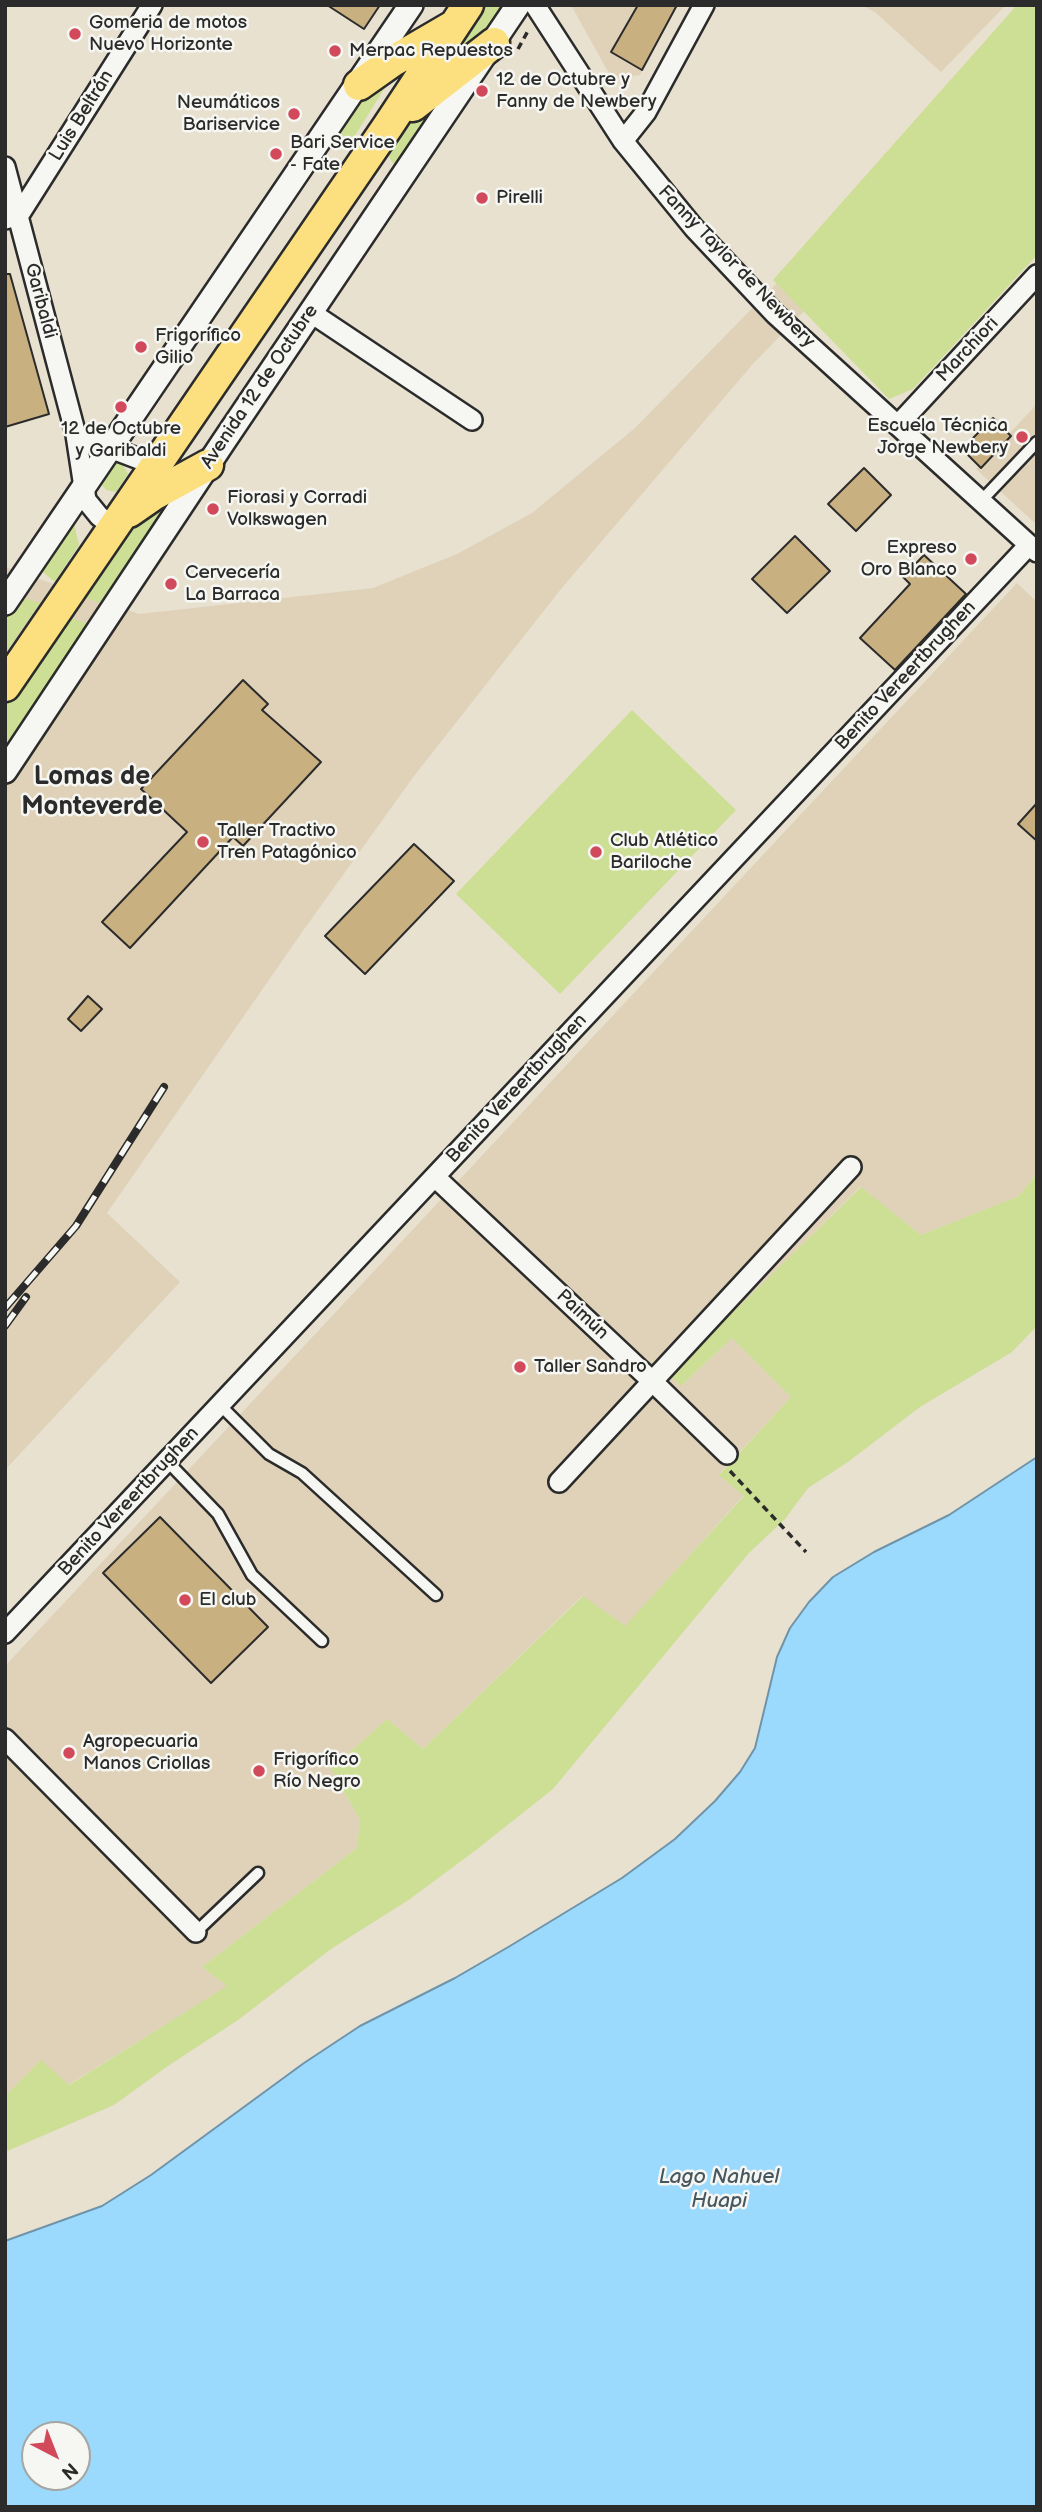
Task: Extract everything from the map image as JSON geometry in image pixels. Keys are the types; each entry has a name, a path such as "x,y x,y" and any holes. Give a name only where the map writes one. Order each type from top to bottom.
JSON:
{"main road":[{"path":"359,85 462,15"},
{"path":"5,686 462,15"},
{"path":"388,126 494,43"},
{"path":"115,524 155,494 208,465"}],"street":[{"name":"Luis Beltrán","path":"12,217 152,5"},
{"path":"5,603 411,5"},
{"name":"Avenida 12 de Octubre","path":"5,771 517,5"},
{"name":"Fanny Taylor de Newbery","path":"535,5 624,141 694,228 775,314 1033,549"},
{"path":"624,141 646,112 704,5"},
{"name":"Garibaldi","path":"5,167 12,217 25,248 76,435 86,500 99,516 115,524"},
{"name":"Marchiori","path":"898,425 1037,275"},
{"path":"310,312 472,420"},
{"path":"76,435 155,465"},
{"name":"Benito Vereertbrughen","path":"5,1633 1033,549"},
{"path":"559,1482 851,1167"},
{"name":"Paimún","path":"435,1177 721,1449"},
{"path":"5,1739 196,1932"}],"lane":[{"path":"981,501 1037,442"},
{"path":"219,1405 269,1454 302,1473 436,1595"},
{"path":"167,1461 218,1514 252,1575 322,1641"},
{"path":"196,1932 258,1873"}],"path":[{"path":"721,1449 710,1449 806,1552"}],"shaded area":[{"path":"571,5 677,5 640,75 612,79"},
{"path":"862,5 1006,5 941,72 876,13"},
{"path":"1037,17 1037,70 752,365 561,589 414,776 305,928 107,1213 180,1282 5,1470 5,567 139,614 373,588 457,554 532,513 635,428"},
{"name":"Escuela Técnica Jorge Newbery","path":"1037,404 1037,525 976,469"},
{"path":"1017,583 1037,602 1037,1173 1019,1196 921,1235 860,1187 670,1376 682,1385 732,1338 791,1397 719,1474 744,1495 625,1627 582,1596 423,1749 387,1719 331,1769 360,1820 357,1848 202,1967 228,1986 68,2085 7,2093 5,1666"}],"green space":[{"path":"480,5 505,5 481,42 442,66"},
{"path":"1017,5 1037,5 1037,255 913,389 889,399 773,280"},
{"path":"398,67 349,145 337,128 360,93"},
{"path":"462,73 397,169 385,151 412,111"},
{"path":"114,462 123,465 128,474 116,492 106,490 100,483"},
{"path":"181,487 103,604 80,596 137,518"},
{"path":"73,519 79,545 55,582 38,568"},
{"path":"19,597 40,603 5,653 5,617"},
{"path":"67,617 89,624 5,748 5,708"},
{"name":"Club Atlético Bariloche","path":"632,710 736,810 560,994 456,894"},
{"path":"1037,1173 1037,1326 1012,1352 920,1407 848,1462 808,1488 785,1519 748,1554 553,1789 410,1899 331,1949 238,2020 114,2105 5,2152 5,2091 8,2093 41,2060 69,2085 227,1986 202,1967 357,1848 360,1820 331,1769 387,1719 423,1749 583,1596 625,1626 744,1496 719,1475 791,1397 732,1338 681,1386 669,1375 861,1187 921,1235 1019,1196"}],"water":[{"name":"Lago Nahuel Huapi","path":"1037,1457 1037,2507 5,2507 5,2241 102,2206 151,2175 304,2063 360,2026 455,1978 510,1946 622,1878 675,1839 715,1801 740,1772 755,1748 777,1657 790,1628 809,1602 833,1577 874,1552 949,1515"}],"building":[{"path":"327,5 380,5 364,29"},
{"path":"638,5 677,5 642,70 611,52"},
{"path":"5,274 10,274 49,414 5,427"},
{"path":"993,418 1011,436 981,468 962,449"},
{"path":"864,468 891,495 856,531 828,504"},
{"path":"795,536 830,571 787,613 752,579"},
{"path":"924,555 966,594 895,670 860,638 910,584 903,577"},
{"path":"243,680 268,704 262,710 321,762 243,846 233,837 130,948 102,922 187,832 141,789"},
{"path":"1037,803 1037,841 1018,824"},
{"path":"414,844 454,881 365,974 325,936"},
{"path":"88,996 102,1009 81,1031 68,1019"},
{"name":"El club","path":"160,1517 268,1627 211,1683 103,1573"}],"railway":[{"path":"5,1308 76,1226 164,1087"},
{"path":"5,1326 26,1297"}],"place":[{"name":"Gomeria de motos Nuevo Horizonte","path":"75,34"},
{"name":"Merpac Repuestos","path":"335,51"},
{"name":"12 de Octubre y Fanny de Newbery","path":"482,91"},
{"name":"Neumáticos Bariservice","path":"294,114"},
{"name":"Bari Service - Fate","path":"276,154"},
{"name":"Pirelli","path":"482,198"},
{"name":"Frigorífico Gilio","path":"141,347"},
{"name":"12 de Octubre y Garibaldi","path":"121,407"},
{"name":"Escuela Técnica Jorge Newbery","path":"1022,437"},
{"name":"Fiorasi y Corradi Volkswagen","path":"213,509"},
{"name":"Expreso Oro Blanco","path":"971,559"},
{"name":"Cervecería La Barraca","path":"171,584"},
{"name":"Taller Tractivo Tren Patagónico","path":"203,842"},
{"name":"Club Atlético Bariloche","path":"596,852"},
{"name":"Taller Sandro","path":"520,1367"},
{"name":"El club","path":"185,1600"},
{"name":"Agropecuaria Manos Criollas","path":"69,1753"},
{"name":"Frigorífico Río Negro","path":"259,1771"}],"district":[{"name":"Lomas de Monteverde","path":"92,792"}]}
